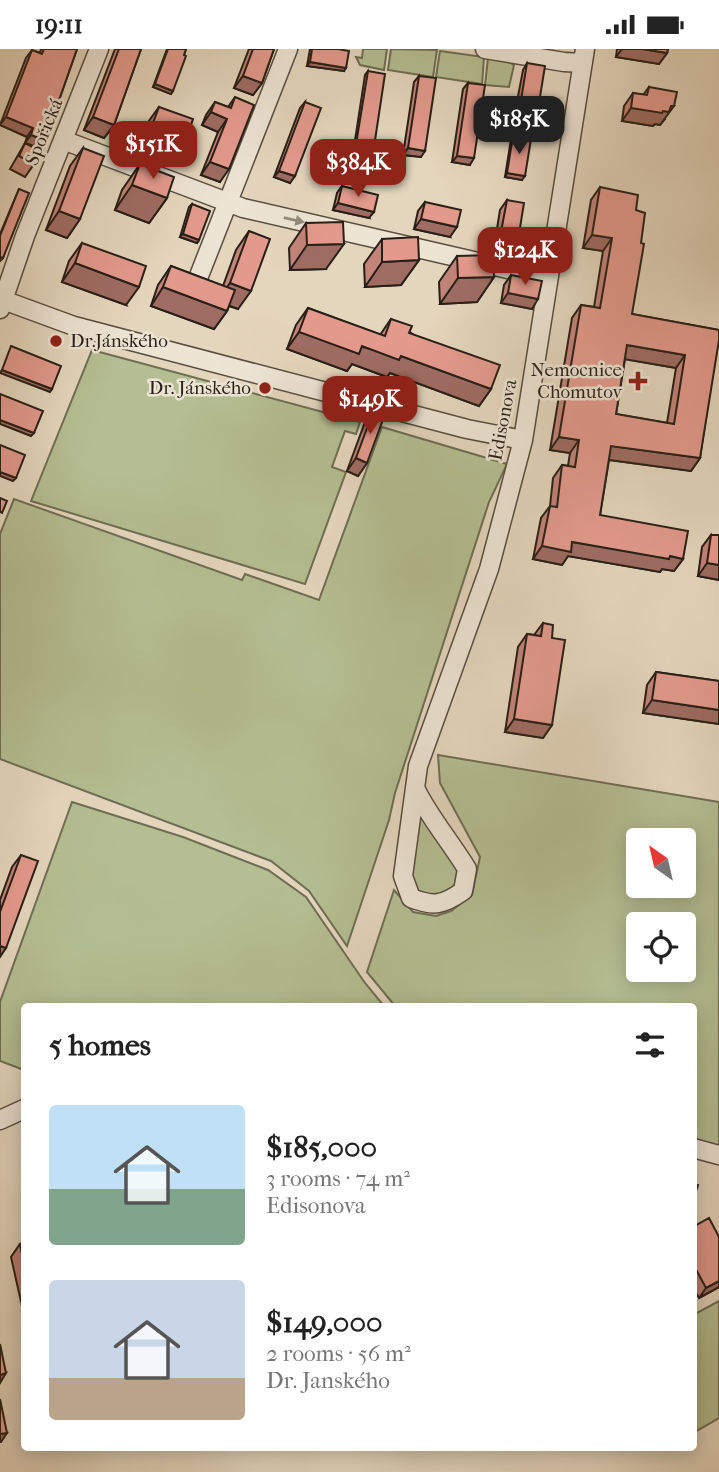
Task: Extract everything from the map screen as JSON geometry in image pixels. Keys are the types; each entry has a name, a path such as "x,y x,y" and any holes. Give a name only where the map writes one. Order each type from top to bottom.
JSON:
{"street":[{"name":"Spořická","path":"2,304 25,236 99,49"},
{"path":"195,286 288,49"},
{"path":"485,49 584,56"},
{"name":"Edisonova","path":"415,787 428,815 467,869 463,891 446,903 425,904 411,898 403,876 415,787 418,766 489,569 523,440 584,56"},
{"path":"63,140 228,203 517,271 548,274"},
{"path":"2,304 82,328 467,429 523,440"},
{"path":"0,1120 21,1110"},
{"path":"697,1149 719,1155"}],"green space":[{"path":"363,49 387,49 384,70 360,65 356,57 362,58"},
{"path":"391,49 437,50 433,77 388,70"},
{"path":"440,51 484,57 482,84 436,77"},
{"path":"488,58 514,65 509,87 485,85"},
{"path":"92,350 360,422 356,434 345,431 332,467 346,472 305,584 31,501"},
{"path":"382,427 507,464 489,502 347,946 309,891 271,861 0,759 0,534 14,499 242,580 245,574 319,600"},
{"path":"438,755 719,802 719,1151 697,1146 697,1003 393,1003 367,972 394,890 413,912 436,916 451,911 472,895 480,857 440,783"},
{"path":"72,802 183,837 268,870 306,897 382,1003 21,1003 21,1069 0,1061 0,1002"},
{"path":"420,814 446,846 457,866 458,876 454,885 440,895 422,893 416,888 412,878"},
{"path":"719,1301 719,1418 697,1431 697,1313"}],"building":[{"path":"44,49 77,49 45,140 31,135 33,128 6,117 32,50 42,54"},
{"path":"119,49 141,49 114,125 93,117"},
{"path":"168,49 186,49 173,91 155,84"},
{"path":"253,49 274,49 262,83 243,76"},
{"path":"312,49 349,51 346,68 310,62"},
{"path":"643,49 668,49 667,53"},
{"path":"527,63 545,66 539,103 521,100"},
{"path":"368,71 385,74 374,147 356,144"},
{"path":"419,76 436,78 425,151 408,148"},
{"path":"468,83 485,85 474,158 457,156"},
{"path":"649,87 677,92 674,106 671,106 669,112 631,108 633,93 647,95"},
{"path":"235,97 254,105 229,169 210,162 227,119 211,112 215,102 231,108"},
{"path":"305,102 321,108 295,176 279,171"},
{"path":"159,107 193,119 186,140 151,128"},
{"path":"513,136 531,139 525,176 507,173"},
{"path":"25,143 41,152 34,164 19,156"},
{"path":"83,148 104,156 80,219 59,211"},
{"path":"140,164 174,177 167,198 132,185"},
{"path":"342,186 378,195 374,212 338,203"},
{"path":"600,187 638,195 636,210 645,213 641,243 644,244 632,314 719,330 700,458 611,446 600,515 688,531 683,559 670,556 669,559 572,542 571,552 542,546 550,506 557,507 562,465 575,467 579,440 559,437 581,305 600,308 612,238 592,235","holes":["627,345 685,355 674,424 616,414"]},
{"path":"19,189 29,193 3,258 0,257 0,236"},
{"path":"507,200 524,203 518,240 500,237"},
{"path":"425,202 461,210 457,227 421,219"},
{"path":"192,204 210,211 199,240 183,234"},
{"path":"343,222 344,244 307,245 306,223"},
{"path":"249,231 270,239 251,291 230,283"},
{"path":"418,237 419,260 382,262 382,239"},
{"path":"82,243 146,266 139,287 75,263"},
{"path":"493,255 494,277 458,278 457,256"},
{"path":"171,266 235,290 227,311 163,287"},
{"path":"511,275 542,281 538,299 508,293"},
{"path":"308,308 385,336 391,319 412,326 409,333 500,365 491,389 401,356 399,360 362,346 359,354 299,332"},
{"path":"11,346 61,366 52,389 2,370"},
{"path":"0,394 43,411 34,433 0,420"},
{"path":"374,409 385,414 367,463 356,458"},
{"path":"0,445 25,455 16,478 0,472"},
{"path":"0,498 7,501 2,513 0,512"},
{"path":"711,535 719,535 719,565 707,563"},
{"path":"543,623 553,625 552,638 565,640 552,725 514,719 527,634 541,636"},
{"path":"656,672 719,681 719,710 652,700"},
{"path":"21,855 38,861 6,948 0,946 0,912"},
{"path":"709,1218 719,1237 719,1281 706,1288 697,1271 697,1225"},
{"path":"0,1344 6,1373 0,1375"},
{"path":"0,1399 7,1433 0,1434"}],"place":[{"name":"Dr.Jánského","path":"56,341"},
{"name":"Nemocnice Chomutov","path":"638,381"},
{"name":"Dr. Jánského","path":"265,388"}]}
